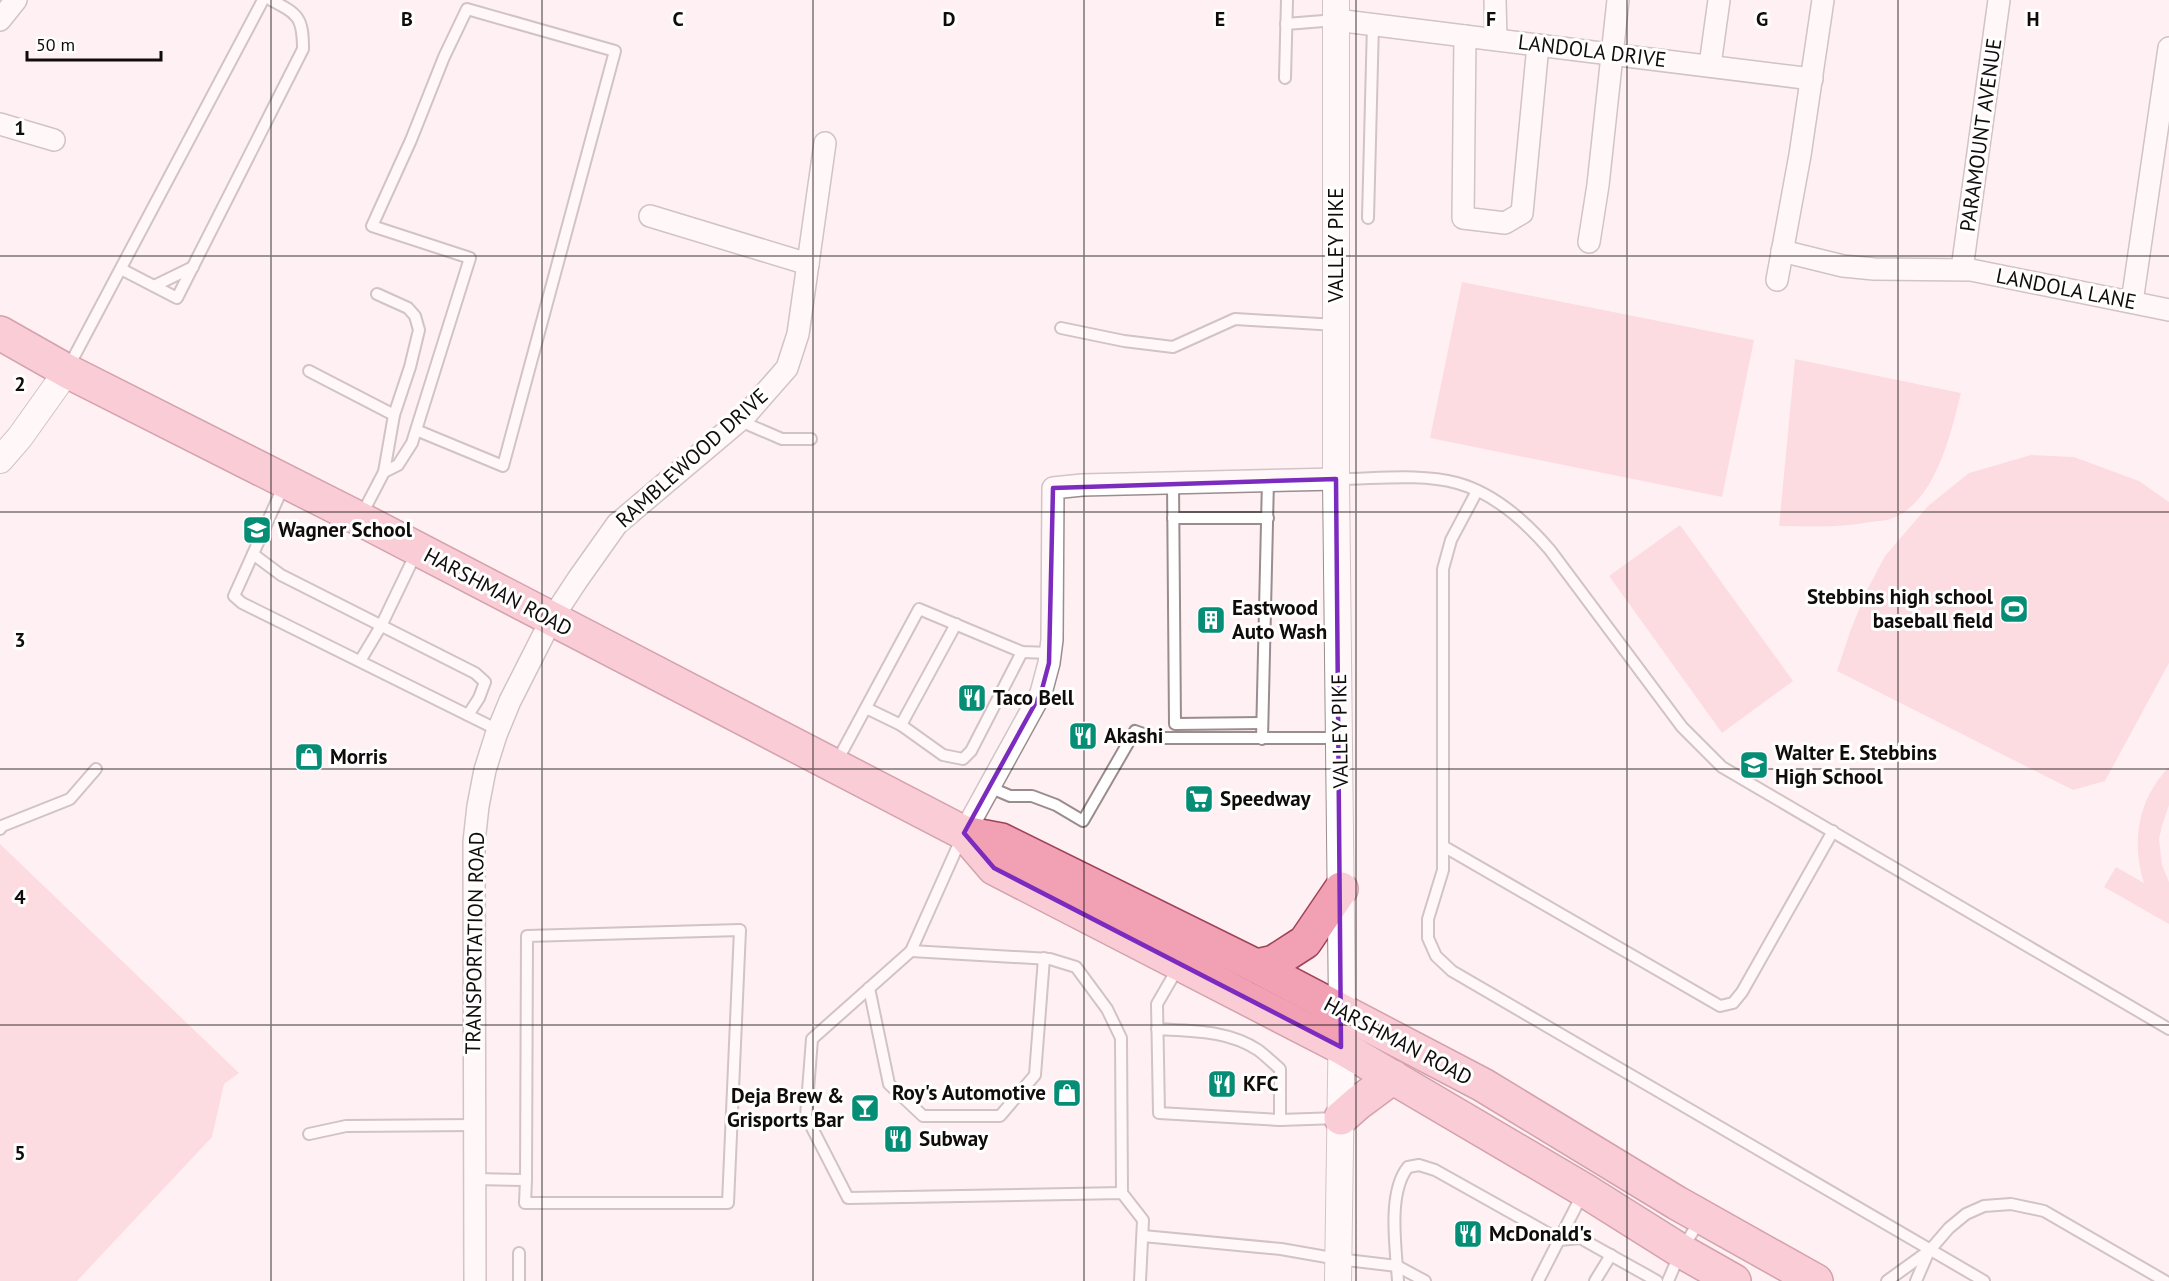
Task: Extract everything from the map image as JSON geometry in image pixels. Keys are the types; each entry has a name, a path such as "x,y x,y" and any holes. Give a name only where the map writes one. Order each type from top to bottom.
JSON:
{"main road":[{"name":"HARSHMAN ROAD","path":"0,333 67,371 360,519 964,833 1001,840 1256,966 1483,1085 1702,1216 1816,1281"},
{"name":"HARSHMAN ROAD","path":"964,833 994,868 1341,1047 1734,1281"},
{"path":"1256,966 1274,962 1305,942 1341,889"},
{"path":"1341,1118 1394,1077"}],"street":[{"path":"0,20 16,0"},
{"path":"1495,0 1496,39"},
{"path":"1589,242 1598,185 1618,0"},
{"path":"1710,65 1719,0"},
{"path":"1777,280 1812,79 1823,0"},
{"name":"PARAMOUNT AVENUE","path":"1962,270 1999,0"},
{"name":"LANDOLA DRIVE","path":"1336,10 1372,24 1812,79"},
{"name":"VALLEY PIKE","path":"1336,10 1336,479 1342,1012 1338,1270"},
{"path":"1465,36 1463,218 1505,223 1522,213 1538,45"},
{"path":"2132,302 2169,48"},
{"path":"0,124 54,140"},
{"name":"RAMBLEWOOD DRIVE","path":"551,620 617,524 740,421 787,368 798,334 825,143"},
{"path":"650,216 808,264"},
{"path":"1782,251 1843,266 1874,269 1962,270"},
{"name":"LANDOLA LANE","path":"1962,270 2169,310"},
{"path":"0,460 67,371"},
{"path":"964,833 1041,693 1050,653 1053,488 1082,485 1336,479"},
{"name":"TRANSPORTATION ROAD","path":"475,1281 474,842 478,806 485,770 498,730 551,620"}],"lane":[{"path":"67,371 263,0"},
{"path":"121,269 177,298 303,49 303,32 296,13 272,0"},
{"path":"1285,78 1287,0"},
{"path":"384,472 398,465 412,443 416,430 470,258 372,226 411,140 444,57 467,9 615,51 503,466 416,430"},
{"path":"1287,24 1336,10"},
{"path":"1368,218 1372,24"},
{"path":"154,286 193,267"},
{"path":"360,519 384,472 394,416 419,330 419,323 408,308 376,294"},
{"path":"1061,328 1124,341 1173,347 1235,319 1336,325"},
{"path":"309,370 394,416"},
{"path":"740,421 782,439 811,440"},
{"path":"1336,479 1431,479 1457,483 1477,490 1510,512 1538,536 1682,727 1722,767 2169,1029"},
{"path":"1262,739 1268,480"},
{"path":"285,482 234,596 242,603 498,730"},
{"path":"1173,483 1175,724 1262,723"},
{"path":"1477,490 1451,540 1443,569 1443,870 1428,919 1428,938 1436,956 1452,971 1984,1281"},
{"path":"1173,518 1268,518"},
{"path":"360,661 381,626 418,549"},
{"path":"253,554 281,574 475,673 485,682 479,698 468,715"},
{"path":"835,766 919,609 1022,652 1050,653"},
{"path":"901,725 956,624"},
{"path":"866,708 901,725 943,755 963,759 971,751 1022,652"},
{"path":"990,788 1010,796 1032,796 1056,805 1083,821 1135,731 1152,738 1340,738"},
{"path":"0,829 2,826 70,799 96,769"},
{"path":"1443,846 1720,1006 1733,1003 1742,992 1833,831"},
{"path":"964,833 911,951 812,1039 806,1116 848,1198 1122,1193"},
{"path":"740,930 728,1203 525,1203 526,1180 527,936 740,930"},
{"path":"911,951 1044,958 1076,967 1107,1009 1121,1038 1122,1193 1143,1220 1140,1281"},
{"path":"869,988 889,1084 923,1116 1000,1116 1035,1076 1044,958"},
{"path":"1181,963 1156,1004 1159,1113 1280,1120 1341,1118"},
{"path":"1157,1029 1228,1036 1258,1050 1280,1069 1280,1120"},
{"path":"309,1134 346,1126 474,1125"},
{"path":"1398,1281 1395,1196 1400,1176 1408,1167 1419,1165 1435,1170 1560,1240 1580,1238 1654,1280"},
{"path":"474,1179 526,1180"},
{"path":"1538,1281 1584,1190"},
{"path":"1887,1281 1930,1250 1949,1228 1966,1214 1984,1206 2011,1204 2044,1211 2165,1281"},
{"path":"1668,1281 1681,1251 1702,1216"},
{"path":"1143,1236 1281,1248 1338,1270 1397,1266 1425,1281"},
{"path":"1916,1281 1930,1250"},
{"path":"519,1253 519,1281"},
{"path":"1595,1281 1611,1255"}],"highlighted area":[{"path":"1336,479 1341,1047 994,868 964,833 1041,693 1049,663 1053,488"}],"shaded area":[{"path":"1462,282 1754,340 1722,497 1430,438"},
{"path":"1795,359 1961,393 1946,446 1931,482 1908,509 1890,519 1859,524 1779,526"},
{"name":"Stebbins high school baseball field","path":"2031,455 2074,457 2139,481 2169,502 2169,663 2105,781 2073,790 1837,671 1867,590 1885,556 1928,506 1969,473"},
{"path":"1680,525 1793,681 1722,733 1609,576"},
{"path":"2169,767 2169,805 2159,839 2162,865 2169,882 2169,924 2104,887 2116,867 2144,883 2138,852 2140,821 2150,793 2158,779"},
{"path":"0,844 239,1073 224,1084 212,1137 77,1281 0,1281"}],"place":[{"name":"Wagner School","path":"257,530"},
{"name":"Stebbins high school baseball field","path":"2014,609"},
{"name":"Eastwood Auto Wash","path":"1211,620"},
{"name":"Taco Bell","path":"972,698"},
{"name":"Akashi","path":"1083,736"},
{"name":"Morris","path":"309,757"},
{"name":"Walter E. Stebbins High School","path":"1754,765"},
{"name":"Speedway","path":"1199,799"},
{"name":"KFC","path":"1222,1084"},
{"name":"Roy's Automotive","path":"1067,1093"},
{"name":"Deja Brew & Grisports Bar","path":"865,1108"},
{"name":"Subway","path":"898,1139"},
{"name":"McDonald's","path":"1468,1234"}]}
